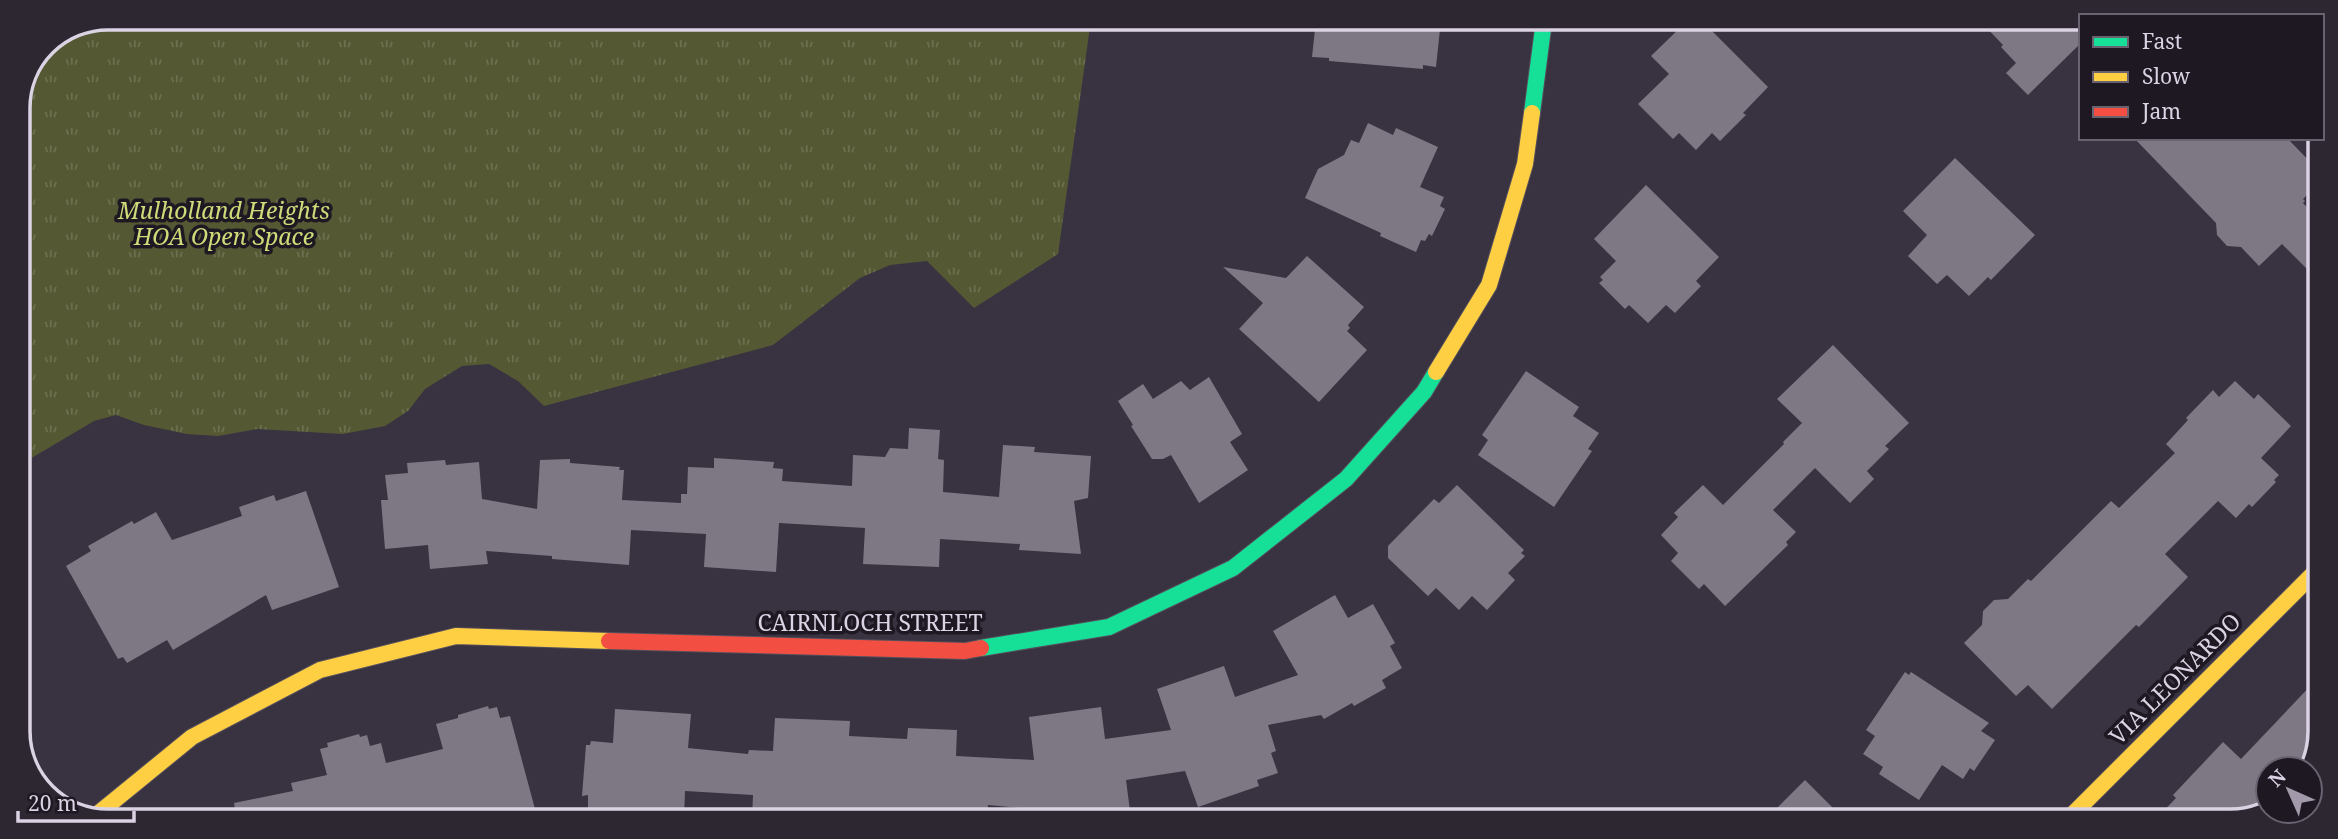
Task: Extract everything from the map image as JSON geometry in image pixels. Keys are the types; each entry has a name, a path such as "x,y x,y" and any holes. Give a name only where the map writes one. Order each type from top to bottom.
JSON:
{"street":[{"name":"CAIRNLOCH STREET","path":"103,809 192,737 320,670 456,636 965,651 1109,627 1233,568 1346,480 1424,392 1489,285 1525,164 1543,30"},
{"name":"VIA LEONARDO","path":"2078,809 2308,579"}],"green space":[{"name":"Mulholland Heights HOA Open Space","path":"108,30 1090,30 1058,254 974,308 927,261 890,265 860,278 773,345 544,406 518,381 489,364 462,366 425,389 408,411 385,426 343,434 257,429 218,436 187,434 144,425 116,415 94,421 30,459 31,92 43,64 64,43 78,36 92,31"}],"building":[{"path":"1315,30 1440,30 1436,67 1423,65 1423,69 1329,61 1329,58 1312,57"},
{"path":"1678,30 1711,30 1768,87 1743,113 1746,115 1720,141 1712,133 1696,150 1679,133 1673,139 1638,104 1669,74 1651,56"},
{"path":"1989,30 2079,30 2079,45 2028,95 2006,73 2016,63 2001,47 2003,45"},
{"path":"1368,123 1393,135 1396,128 1438,147 1420,187 1444,197 1440,206 1445,209 1432,236 1429,234 1425,241 1421,240 1416,252 1305,198 1318,169 1344,155 1351,140 1359,143"},
{"path":"2136,140 2289,140 2308,160 2308,194 2303,203 2308,208 2308,270 2282,244 2259,266 2241,247 2227,246 2217,235 2216,223"},
{"path":"1955,158 2035,235 1991,280 1988,277 1969,296 1947,275 1937,284 1908,256 1927,235 1903,211"},
{"path":"1646,185 1719,257 1696,281 1701,286 1675,313 1666,305 1648,323 1629,305 1625,309 1599,283 1603,280 1600,277 1616,261 1594,239"},
{"path":"1307,256 1364,307 1348,325 1350,328 1347,331 1367,350 1319,402 1239,329 1263,303 1223,267 1286,278"},
{"path":"1833,345 1909,423 1885,446 1889,449 1867,471 1874,479 1850,503 1815,468 1773,510 1796,532 1786,542 1788,545 1725,606 1704,584 1699,589 1671,561 1678,553 1661,535 1678,517 1674,513 1703,485 1723,505 1784,444 1802,423 1777,399"},
{"path":"1526,371 1579,407 1573,416 1599,433 1588,449 1592,451 1554,507 1478,455 1488,440 1482,435"},
{"path":"1209,377 1242,434 1230,442 1248,470 1199,503 1171,455 1163,459 1152,459 1118,401 1143,384 1153,399 1181,381 1190,390"},
{"path":"2235,381 2254,399 2258,394 2291,426 2261,458 2279,475 2274,480 2276,482 2252,507 2249,504 2236,518 2218,501 2165,554 2188,577 2052,709 2028,685 2016,696 1964,643 1982,625 1983,611 1994,600 2008,599 2028,579 2031,581 2111,501 2119,508 2175,453 2166,444 2188,420 2186,418 2213,390 2219,397"},
{"path":"909,428 940,430 938,459 944,460 943,492 999,497 1003,445 1035,447 1034,452 1091,456 1088,498 1074,501 1081,554 1019,550 1020,544 940,539 939,567 863,564 865,528 779,523 776,572 704,567 706,534 631,530 629,565 486,551 488,564 430,569 428,545 385,549 381,500 388,500 385,475 408,473 407,463 445,460 446,465 479,462 482,499 537,509 540,460 570,459 570,463 620,467 619,470 624,470 622,500 681,503 681,494 687,494 688,467 714,468 714,458 774,462 773,468 783,469 782,481 852,486 853,455 885,457 890,448 908,449"},
{"path":"1457,485 1524,550 1521,553 1525,556 1508,573 1515,580 1487,610 1472,596 1459,610 1436,588 1428,596 1388,558 1388,546 1434,499 1439,503"},
{"path":"306,491 339,587 272,610 266,595 173,650 167,640 127,663 123,657 118,659 66,566 91,551 88,546 132,521 134,524 156,512 172,540 242,516 239,507 274,495 276,501"},
{"path":"1335,595 1348,618 1373,604 1395,643 1390,646 1402,668 1382,680 1386,688 1324,719 1321,715 1268,725 1276,751 1271,753 1278,773 1257,780 1259,786 1198,807 1185,771 1126,780 1130,809 1030,809 988,805 988,809 752,809 753,795 685,791 684,809 612,809 588,808 588,795 582,796 586,745 590,745 591,741 613,743 615,709 691,714 688,748 748,754 749,750 773,751 775,718 850,721 849,736 907,739 908,728 957,730 956,756 1034,760 1029,717 1101,707 1105,739 1171,730 1157,689 1224,666 1235,697 1298,675 1273,631"},
{"path":"1905,672 1909,675 1911,672 1989,723 1981,731 1995,740 1974,771 1970,768 1963,779 1942,765 1919,800 1879,774 1883,767 1863,754 1875,736 1866,730"},
{"path":"2308,688 2308,741 2304,755 2254,755 2254,805 2230,809 2165,809 2176,798 2173,795 2223,742 2241,759"},
{"path":"488,706 489,709 497,707 500,718 510,716 535,809 235,809 234,803 293,791 291,783 327,775 320,749 328,747 327,743 359,734 360,737 367,735 370,746 381,743 386,763 443,749 436,724 458,718 458,715"},
{"path":"1805,780 1834,809 1776,809"}],"traffic: fast":[{"path":"1532,113 1543,30"},
{"path":"981,648 1109,627 1233,568 1346,479 1424,392 1436,372"}],"traffic: slow":[{"path":"1436,372 1489,285 1525,164 1532,113"},
{"path":"2078,809 2308,579"},
{"path":"104,809 192,737 320,670 456,636 609,641"}],"traffic: jam":[{"path":"609,641 965,651 981,648"}]}
